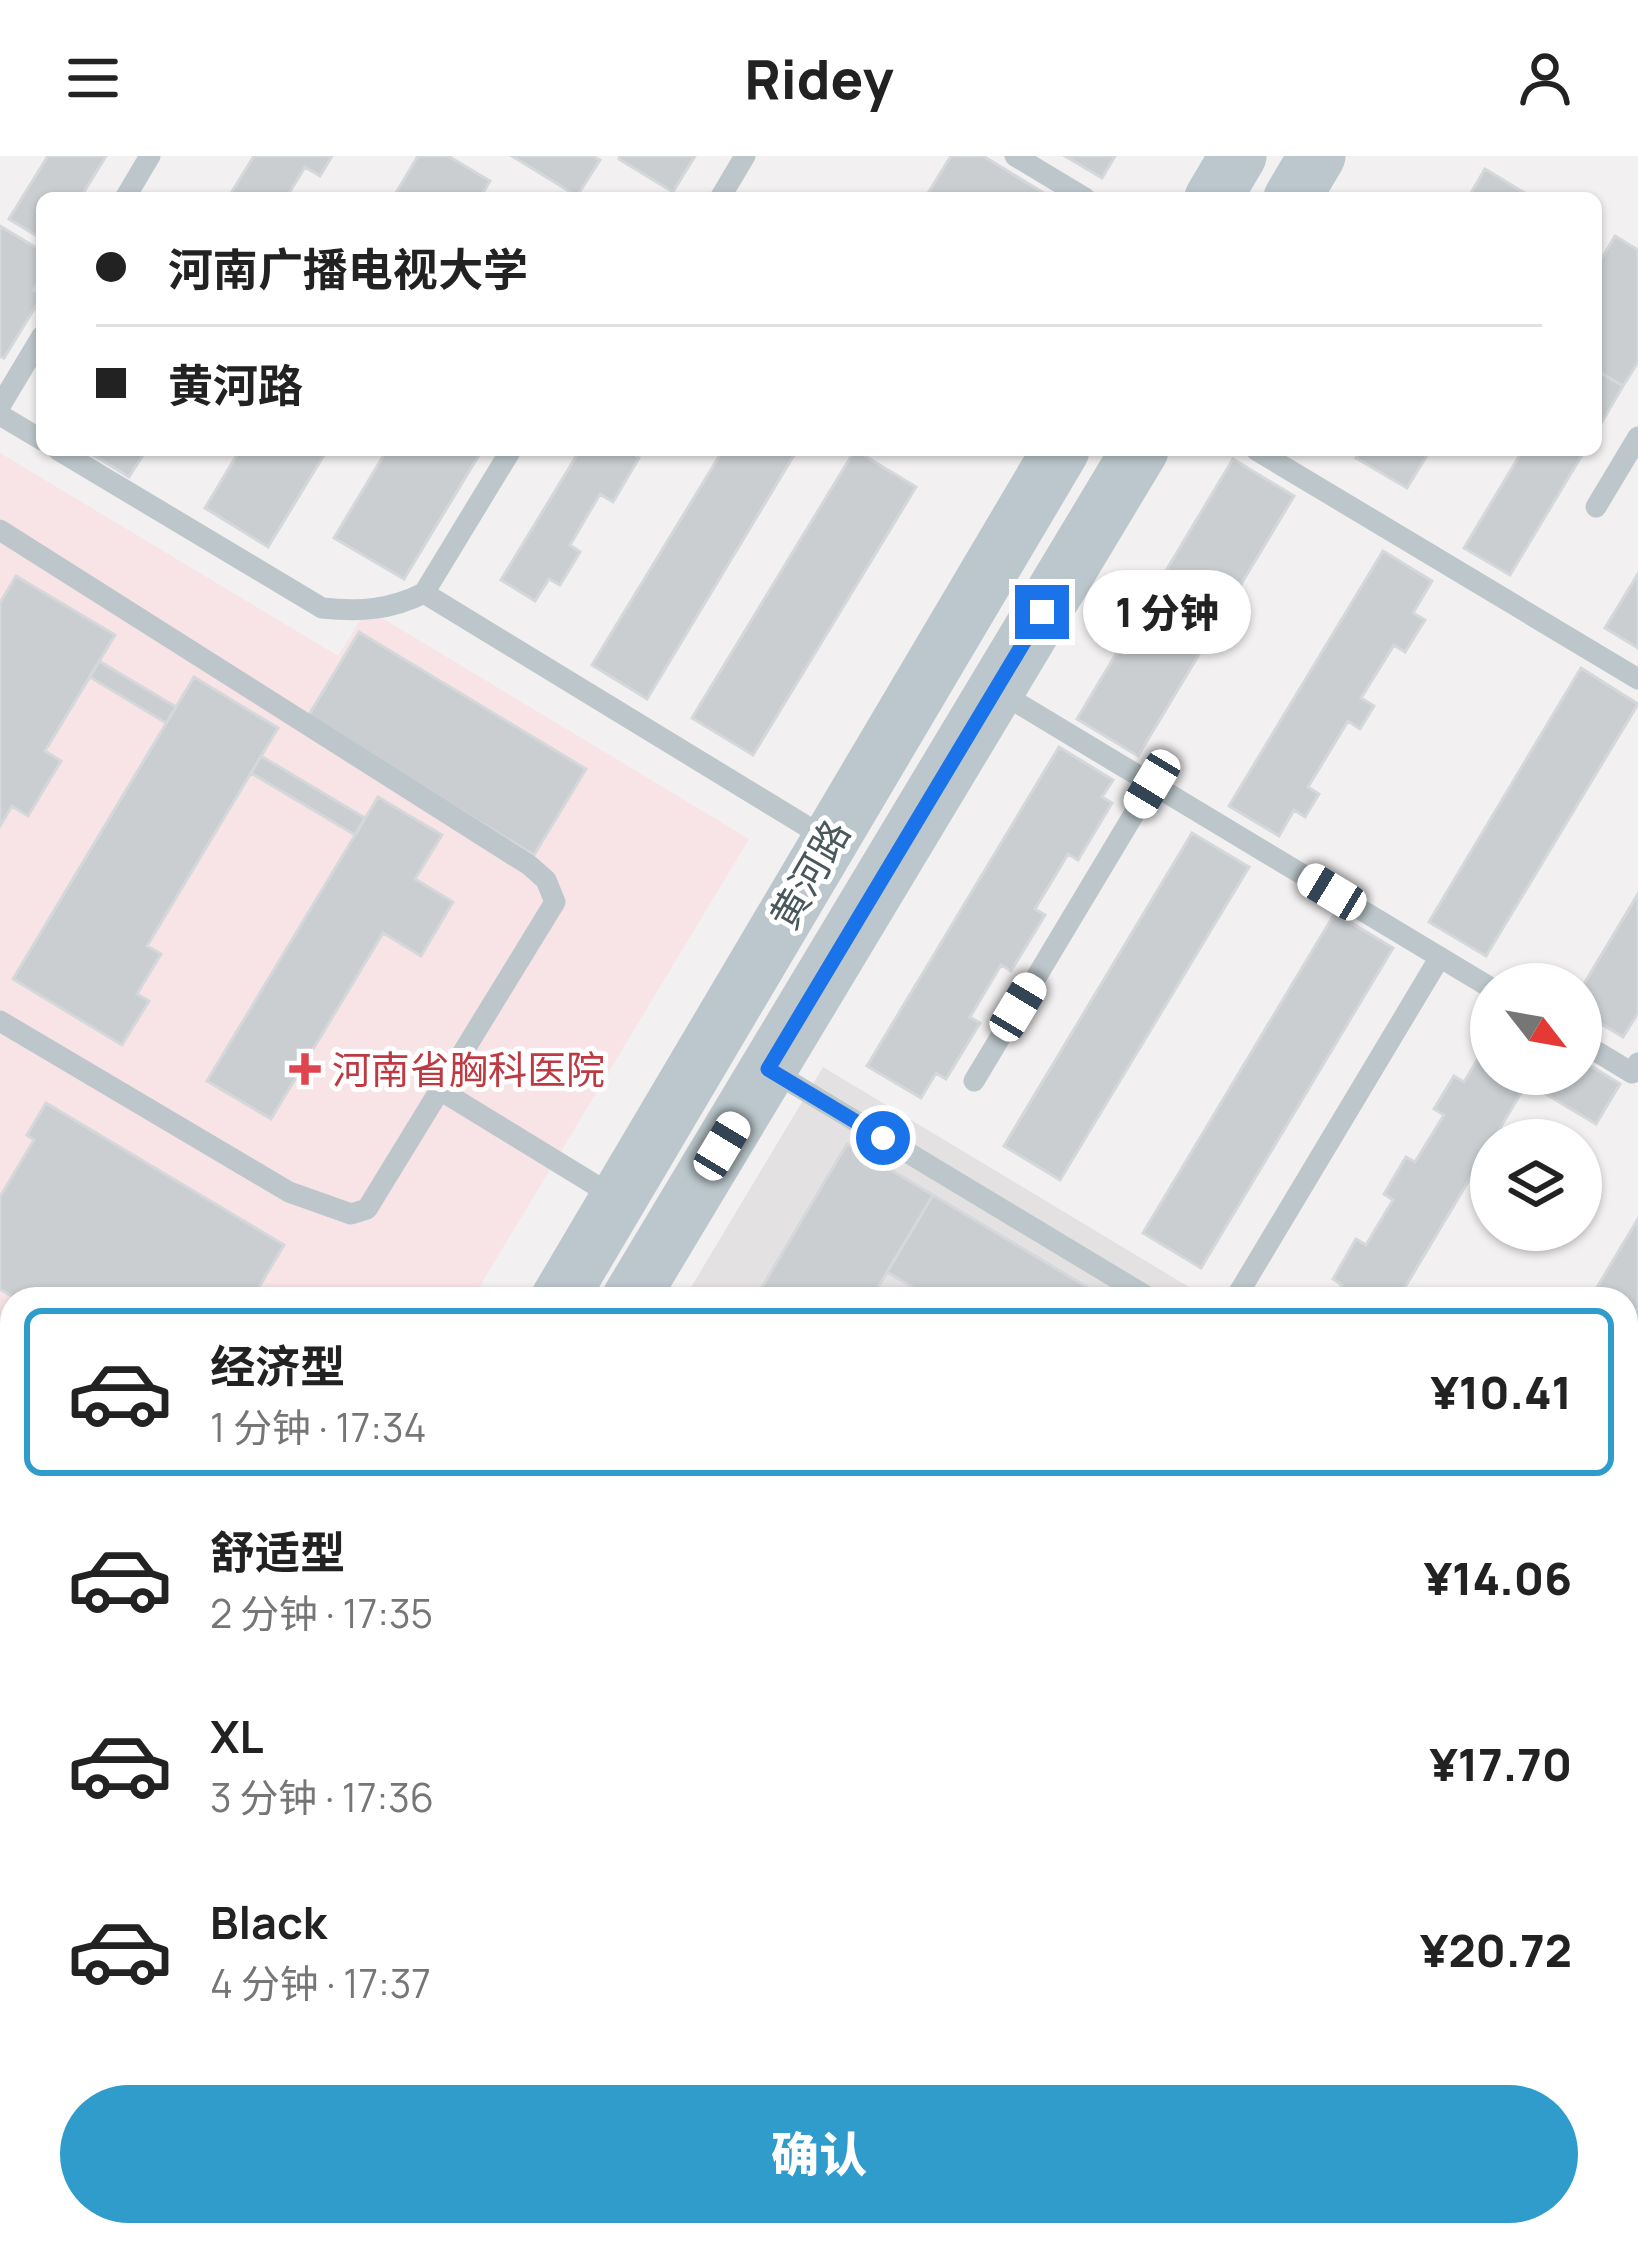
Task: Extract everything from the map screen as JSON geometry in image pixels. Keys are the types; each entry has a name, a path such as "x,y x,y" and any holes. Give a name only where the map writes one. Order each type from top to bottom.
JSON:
{"main road":[{"path":"1217,192 1238,156"},
{"path":"1296,192 1317,156"},
{"name":"黄河路","path":"566,1287 1057,456"},
{"name":"黄河路","path":"637,1287 1136,456"}],"lane":[{"path":"129,192 150,156"},
{"path":"724,192 745,156"},
{"path":"1015,156 1074,192"},
{"path":"36,347 0,410 36,436"},
{"path":"1596,507 1638,437"},
{"path":"68,456 322,608 354,611 398,606 424,593 508,456"},
{"path":"1266,456 1638,680"},
{"path":"0,530 529,865 546,880 555,902 367,1209 351,1214 289,1192 0,1021"},
{"path":"424,593 829,840"},
{"path":"996,690 1470,975"},
{"path":"974,1082 1152,784"},
{"path":"1242,1287 1440,957"},
{"path":"1602,1054 1632,1072 1638,1063"},
{"path":"768,1069 1130,1287"},
{"path":"440,1090 618,1199"}],"shaded area":[{"name":"河南省胸科医院","path":"0,453 338,656 367,609 749,839 479,1287 0,1287"},
{"path":"823,1067 1189,1287 691,1287"}],"building":[{"path":"48,156 106,156 84,192 36,192 36,235 9,219"},
{"path":"254,156 332,156 320,176 305,167 290,192 232,192"},
{"path":"418,156 448,156 490,181 484,192 397,192"},
{"path":"512,156 593,156 600,160 580,192 570,192"},
{"path":"620,156 695,156 673,192"},
{"path":"951,156 983,156 1042,192 929,192"},
{"path":"1065,156 1115,156 1102,178"},
{"path":"1485,169 1523,192 1472,192"},
{"path":"0,226 36,247 36,306 4,358 0,356"},
{"path":"1615,236 1638,250 1638,362 1623,386 1602,374 1602,258"},
{"path":"1602,374 1623,386 1602,422"},
{"path":"95,456 142,456 129,477"},
{"path":"236,456 323,456 268,547 205,508"},
{"path":"383,456 478,456 404,579 334,538"},
{"path":"576,456 639,458 613,502 600,494 570,545 580,552 560,585 549,579 535,601 501,580"},
{"path":"719,456 793,456 647,699 592,665"},
{"path":"851,456 865,456 916,487 753,755 692,718"},
{"path":"1357,456 1427,456 1407,488"},
{"path":"1519,456 1581,456 1510,575 1464,548"},
{"path":"1233,459 1294,496 1138,756 1077,719"},
{"path":"1383,551 1432,581 1413,613 1425,620 1405,652 1394,645 1361,698 1374,706 1360,729 1348,721 1308,787 1319,794 1305,817 1294,810 1279,836 1229,806"},
{"path":"1638,574 1638,648 1605,628"},
{"path":"16,576 115,635 45,751 61,761 28,816 12,806 0,826 0,603"},
{"path":"359,632 586,769 534,855 307,718"},
{"path":"99,661 176,707 166,723 90,677"},
{"path":"1581,668 1638,704 1486,956 1429,922"},
{"path":"194,677 278,728 147,946 161,954 137,994 149,1001 122,1045 13,979"},
{"path":"1059,747 1113,780 1102,797 1112,803 1078,860 1068,854 1035,909 1045,915 1011,971 1001,965 970,1017 980,1023 946,1079 936,1073 921,1098 867,1066"},
{"path":"261,756 365,818 355,835 251,773"},
{"path":"378,797 442,835 415,879 453,902 421,956 383,933 271,1119 207,1081"},
{"path":"1192,833 1249,867 1060,1180 1004,1146"},
{"path":"1638,894 1638,1013 1623,1037 1602,1024 1602,963 1597,963"},
{"path":"1335,913 1393,948 1201,1268 1143,1233"},
{"path":"1470,1072 1470,1095 1520,1095 1506,1119 1470,1119 1470,1178 1405,1287 1341,1287 1333,1279 1356,1239 1366,1245 1393,1200 1384,1194 1406,1157 1415,1162 1444,1115 1434,1109 1454,1076 1464,1082"},
{"path":"1602,1073 1620,1084 1599,1119 1588,1119 1547,1095 1602,1095"},
{"path":"46,1103 284,1245 259,1287 0,1287 0,1197 34,1140 27,1135"},
{"path":"847,1144 933,1195 878,1287 762,1287"},
{"path":"933,1195 1087,1287 912,1287 887,1272"},
{"path":"1638,1219 1638,1287 1597,1287"}],"place":[{"name":"河南省胸科医院","path":"305,1069"}],"route":[{"path":"883,1138 768,1069 1042,612"}]}
